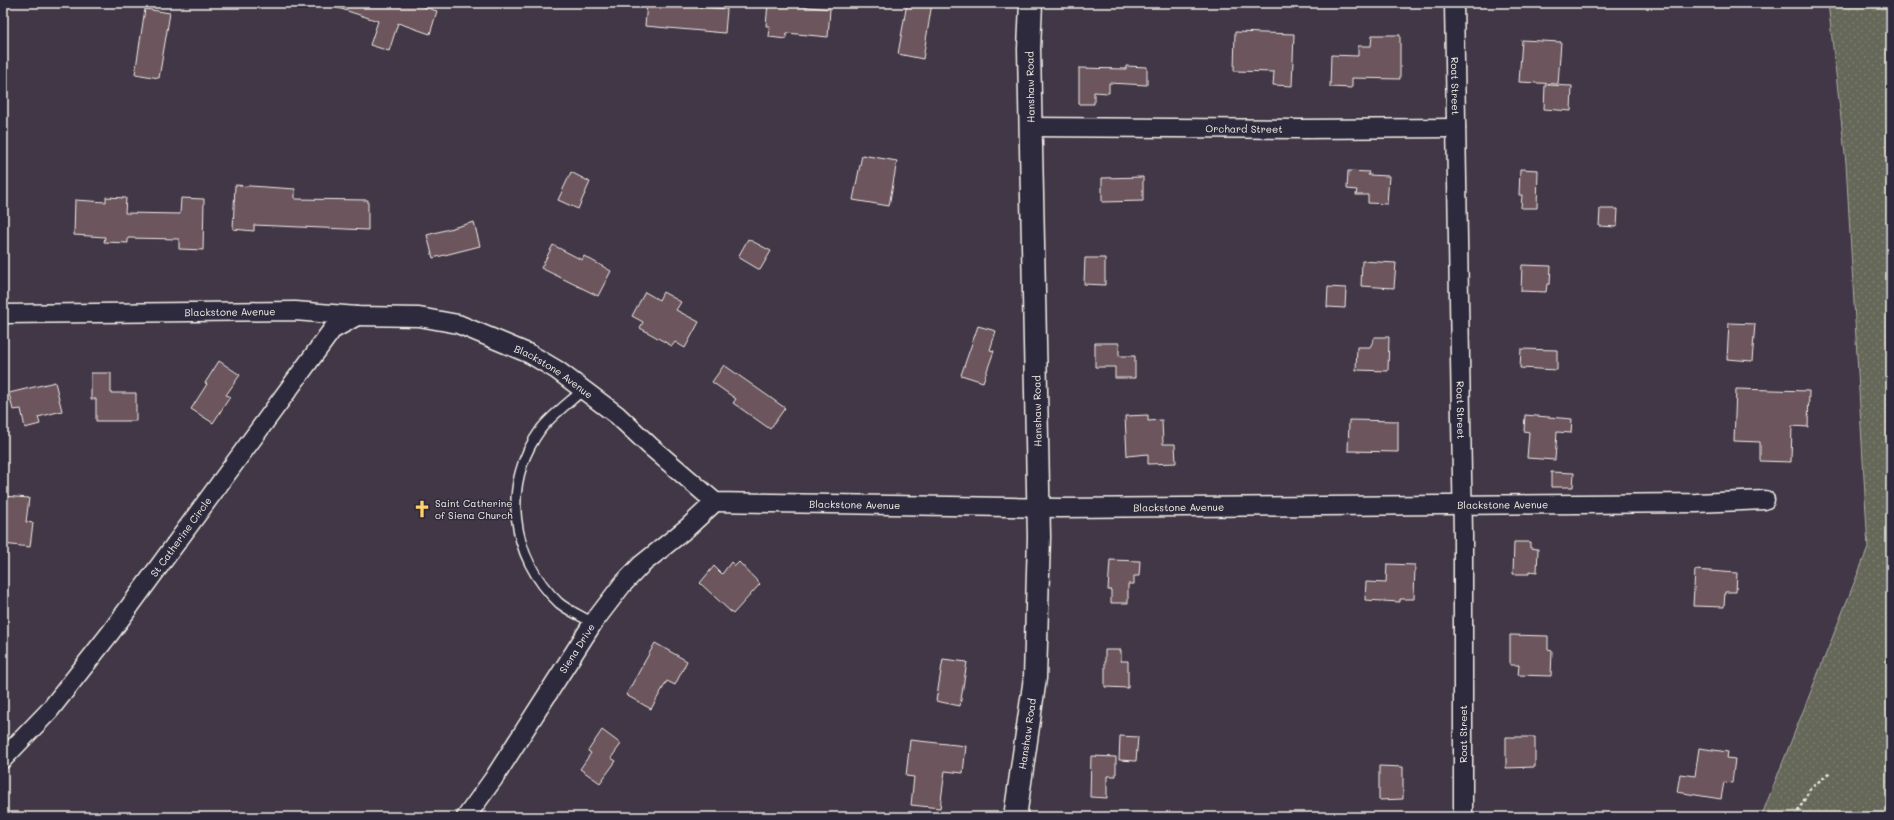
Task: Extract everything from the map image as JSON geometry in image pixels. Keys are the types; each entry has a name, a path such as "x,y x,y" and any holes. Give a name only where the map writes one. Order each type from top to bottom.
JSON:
{"street":[{"name":"Hanshaw Road","path":"1015,817 1035,678 1038,613 1038,508 1029,49 1031,3"},
{"name":"Roat Street","path":"1454,3 1462,505 1463,817"},
{"name":"Orchard Street","path":"1031,127 1299,129 1456,128"},
{"name":"Blackstone Avenue","path":"3,314 295,311 357,316 419,317 458,324 530,354 557,370 617,415 650,446 715,502 1038,508 1696,503 1765,500"},
{"name":"St Catherine Circle","path":"3,759 49,712 111,632 332,330 357,316"},
{"name":"Siena Drive","path":"466,817 494,778 593,623 622,585 641,565 688,528 715,502"}],"lane":[{"path":"584,389 542,428 523,462 515,500 519,539 534,574 560,603 593,623"}],"path":[{"path":"1795,817 1810,789 1831,772"}],"green space":[{"path":"1828,3 1891,3 1891,817 1761,817 1868,548 1846,163"}],"building":[{"path":"332,3 412,3 437,11 430,34 398,23 389,51 370,45 378,21 332,6"},
{"path":"647,3 727,9 725,33 645,26"},
{"path":"768,3 830,9 828,37 787,33 786,39 769,37 770,26 766,26"},
{"path":"907,3 932,3 923,59 898,54"},
{"path":"145,9 170,13 159,78 135,74"},
{"path":"1235,32 1294,34 1292,86 1273,85 1274,72 1234,71"},
{"path":"1372,35 1400,35 1400,79 1352,78 1352,88 1330,87 1331,55 1358,56 1358,46 1371,46"},
{"path":"1522,40 1561,42 1558,84 1519,82"},
{"path":"1126,66 1147,67 1147,85 1109,83 1109,93 1094,92 1094,104 1079,104 1079,68 1126,69"},
{"path":"1545,85 1572,86 1571,111 1544,109"},
{"path":"862,155 897,161 889,206 853,200"},
{"path":"1520,169 1538,170 1537,208 1521,208 1522,195 1519,195"},
{"path":"1348,171 1369,172 1368,175 1389,176 1387,204 1368,203 1368,195 1356,195 1357,190 1347,189"},
{"path":"571,172 590,182 578,209 558,200"},
{"path":"1143,177 1143,201 1102,202 1102,178"},
{"path":"235,185 295,189 295,199 368,200 368,230 254,225 254,231 233,229"},
{"path":"106,197 126,198 125,213 180,214 181,198 204,199 203,250 179,249 179,239 128,238 128,243 104,242 105,237 74,235 75,200 106,202"},
{"path":"1600,209 1618,209 1617,227 1599,226"},
{"path":"474,222 480,246 433,258 427,235"},
{"path":"748,239 771,251 760,270 738,257"},
{"path":"553,245 582,260 584,256 611,271 598,296 541,268"},
{"path":"1085,258 1105,258 1105,285 1084,284"},
{"path":"1362,261 1396,263 1394,288 1361,286"},
{"path":"1522,265 1551,266 1550,284 1547,284 1546,292 1521,291"},
{"path":"1328,287 1346,288 1345,308 1327,307"},
{"path":"645,292 659,300 663,292 681,302 676,310 699,322 685,348 675,342 672,346 640,328 643,322 632,316"},
{"path":"1729,323 1755,324 1752,361 1727,359"},
{"path":"978,326 996,331 990,350 994,351 983,382 961,375"},
{"path":"1375,337 1389,337 1388,371 1356,370 1357,347 1370,347"},
{"path":"1095,343 1119,343 1119,356 1135,356 1135,378 1115,378 1115,367 1095,367"},
{"path":"1521,349 1557,350 1557,370 1520,368"},
{"path":"219,361 240,375 226,395 230,397 213,423 191,409 207,384 205,383"},
{"path":"724,365 785,408 770,429 733,403 736,399 712,382"},
{"path":"91,373 111,373 111,393 136,393 136,421 96,421 96,399 91,399"},
{"path":"55,382 62,411 38,417 40,424 25,428 21,409 13,410 9,393"},
{"path":"1736,389 1809,391 1808,427 1792,426 1791,462 1760,461 1760,442 1734,441"},
{"path":"1148,415 1148,421 1162,420 1163,444 1175,444 1176,463 1148,464 1148,454 1127,456 1125,416"},
{"path":"1525,415 1572,419 1571,433 1557,432 1555,460 1527,458 1529,432 1524,431"},
{"path":"1349,420 1398,421 1398,452 1348,451"},
{"path":"1551,472 1574,473 1573,487 1551,487"},
{"path":"3,496 29,498 26,522 33,523 30,547 3,544"},
{"path":"1514,542 1530,542 1530,548 1538,549 1537,572 1529,571 1529,574 1513,574"},
{"path":"1110,560 1140,561 1139,576 1134,576 1134,584 1128,584 1128,603 1111,603 1111,590 1108,590"},
{"path":"731,562 735,566 739,562 760,584 733,614 700,583 714,566 722,574"},
{"path":"1387,564 1415,565 1414,599 1400,599 1400,602 1365,600 1366,582 1386,583"},
{"path":"1695,570 1737,573 1736,592 1725,592 1724,607 1693,606"},
{"path":"1510,635 1548,636 1548,650 1552,651 1551,676 1518,675 1519,665 1510,665"},
{"path":"655,643 687,661 675,685 667,681 651,709 626,695"},
{"path":"1105,650 1121,650 1121,661 1128,661 1128,688 1105,687"},
{"path":"943,659 967,662 960,706 936,701"},
{"path":"602,730 621,744 611,758 616,761 600,783 580,769 591,753 588,751"},
{"path":"1120,736 1138,737 1136,761 1119,760"},
{"path":"1506,737 1535,737 1535,767 1506,768"},
{"path":"910,740 966,746 963,773 945,771 940,808 911,805 914,777 906,776"},
{"path":"1699,748 1728,752 1727,758 1735,759 1732,783 1724,782 1721,799 1677,792 1680,774 1695,776"},
{"path":"1091,756 1116,757 1116,776 1107,776 1107,798 1090,797"},
{"path":"1379,766 1403,767 1403,799 1379,800"}],"place":[{"name":"Saint Catherine of Siena Church","path":"422,509"}]}
